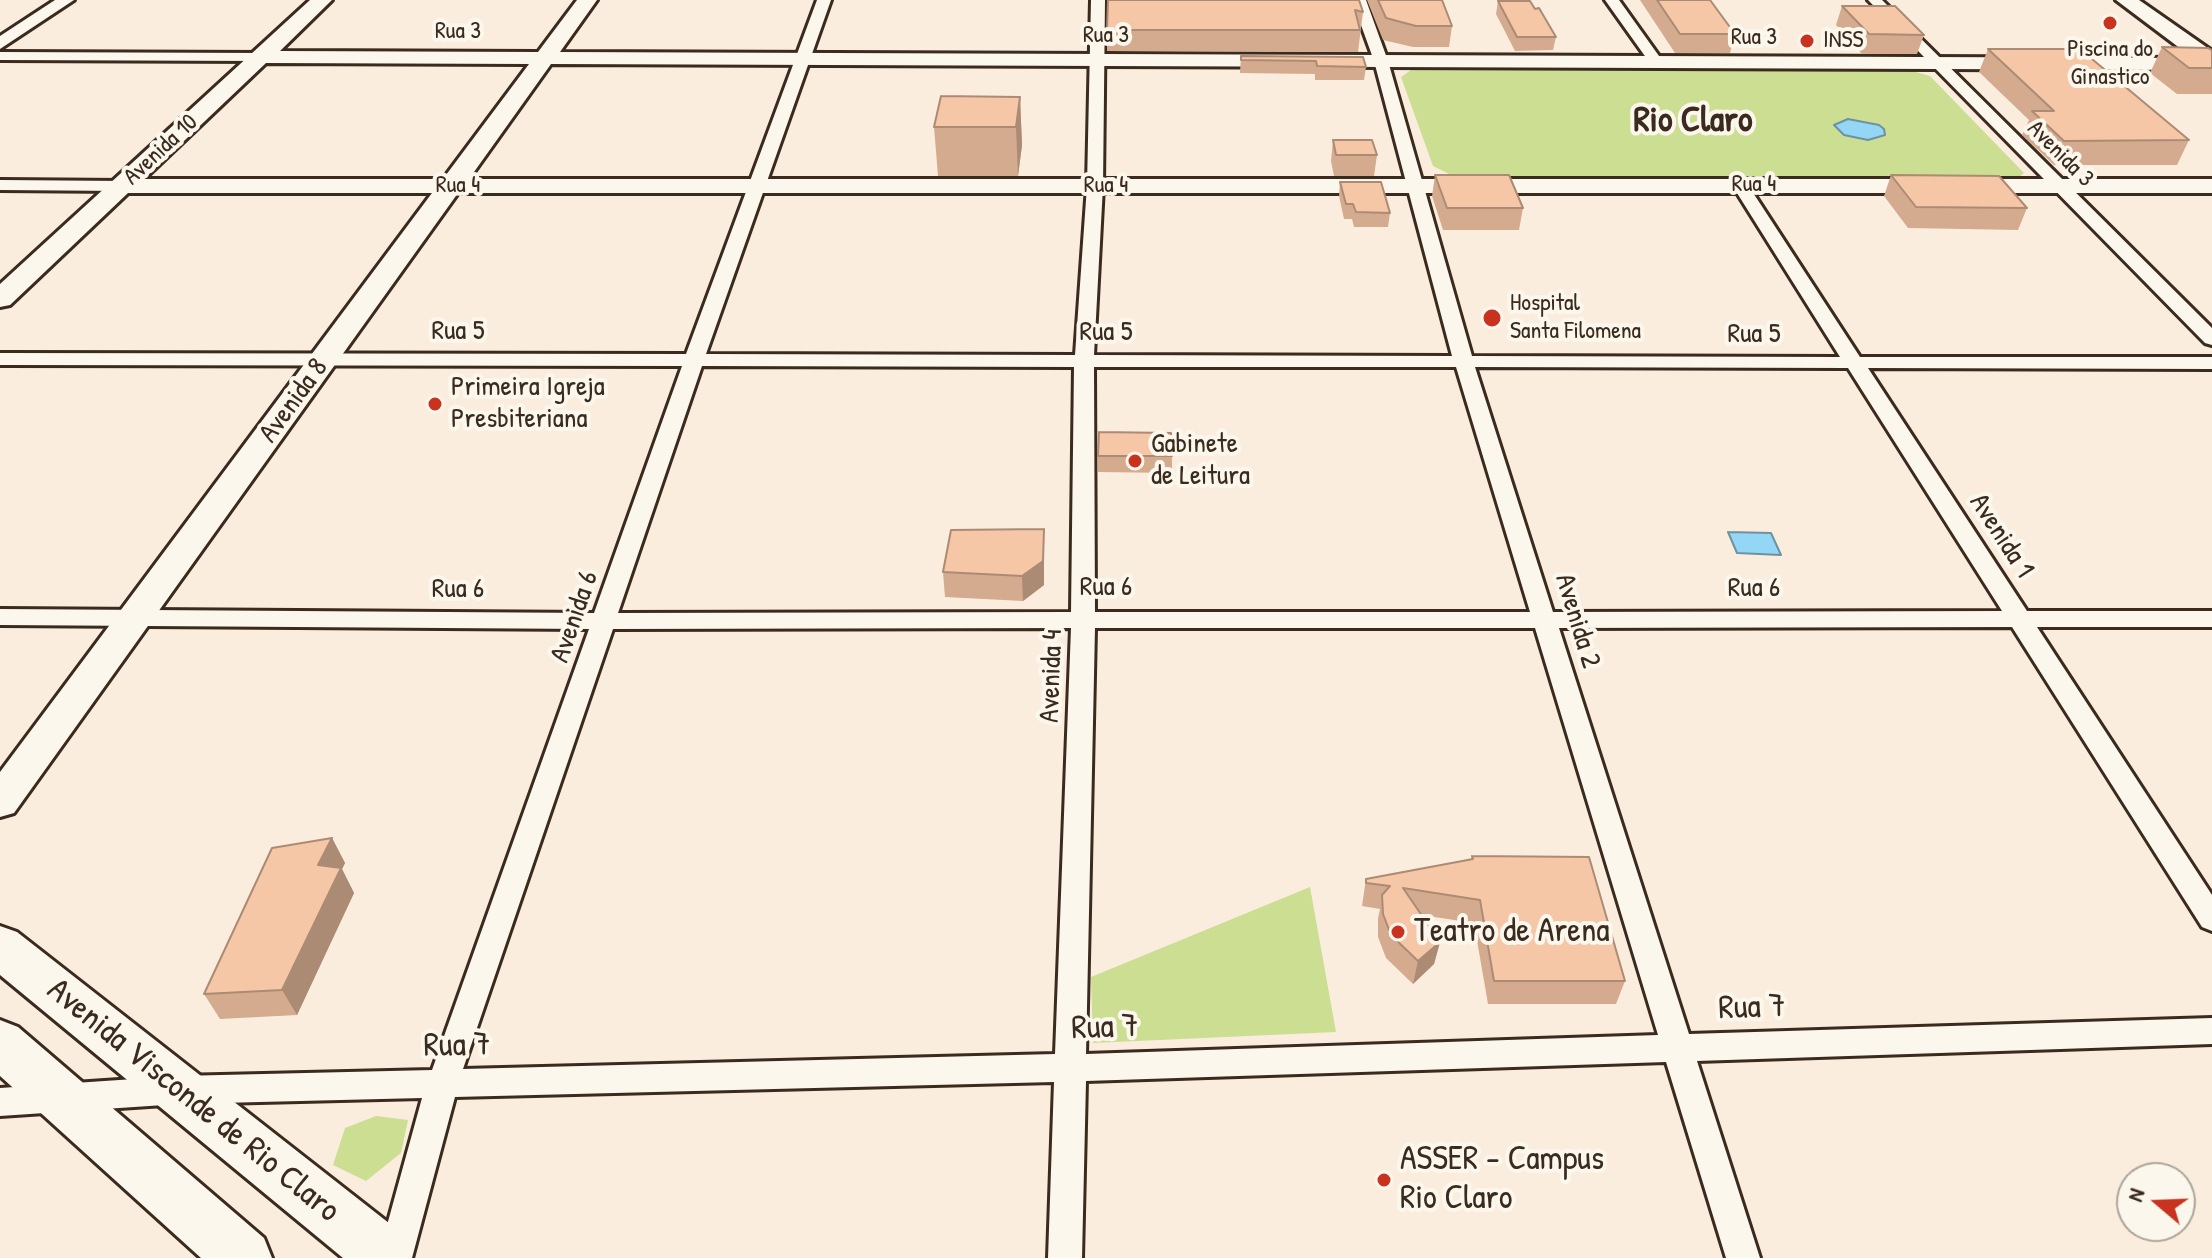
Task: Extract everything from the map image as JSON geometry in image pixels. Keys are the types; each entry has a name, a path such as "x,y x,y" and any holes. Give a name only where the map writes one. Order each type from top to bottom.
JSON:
{"main road":[{"name":"Avenida 10","path":"0,299 322,0"},
{"name":"Avenida 8","path":"0,802 587,0"},
{"path":"2126,0 2212,63"},
{"name":"Rua 3","path":"261,57 1096,62 2212,63"},
{"name":"Rua 4","path":"123,186 2212,186"},
{"name":"Avenida Visconde de Rio Claro","path":"0,946 374,1247 383,1258"},
{"path":"0,1043 243,1258"}],"street":[{"path":"0,44 66,0"},
{"name":"Avenida 6","path":"395,1258 442,1085 755,186 824,0"},
{"name":"Avenida 4","path":"1065,1258 1083,618 1084,361 1095,186 1098,0"},
{"name":"Avenida 2","path":"1359,0 1381,61 1464,363 1743,1258"},
{"path":"1612,0 1657,63"},
{"name":"Avenida 3","path":"1875,0 2212,339"},
{"name":"Rua 3","path":"0,56 261,57"},
{"name":"Rua 4","path":"0,185 123,186"},
{"name":"Avenida 1","path":"1740,185 2212,919"},
{"name":"Rua 5","path":"0,359 2212,363"},
{"name":"Rua 6","path":"0,617 606,621 1083,618 2212,619"},
{"name":"Rua 7","path":"0,1102 179,1090 1070,1068 2212,1031"}],"green space":[{"path":"1411,70 1912,71 1930,76 2024,173 2018,178 1457,178 1433,166 1401,77"},
{"path":"1310,887 1336,1032 1093,1043 1091,977"},
{"path":"376,1116 408,1120 401,1153 366,1181 333,1165 345,1128"}],"water":[{"path":"1848,119 1879,125 1885,135 1868,140 1844,135 1834,125"},
{"path":"1728,532 1771,533 1781,555 1737,553"}],"building":[{"path":"1108,0 1359,0 1363,12 1355,10 1360,30 1107,30"},
{"path":"1378,0 1442,0 1452,26 1416,26 1386,18"},
{"path":"1657,0 1710,0 1735,34 1680,34"},
{"path":"1498,1 1530,1 1535,9 1539,8 1556,37 1517,37"},
{"path":"1842,6 1895,6 1924,35 1869,34"},
{"path":"2162,47 2208,48 2212,50 2212,68 2189,68"},
{"path":"1988,49 2080,49 2189,140 2064,141 2032,111 2054,111"},
{"path":"1241,56 1363,57 1366,67 1317,66 1316,61 1241,60"},
{"path":"941,96 1020,97 1016,127 934,127"},
{"path":"1333,140 1372,140 1377,155 1336,155"},
{"path":"1435,175 1509,175 1523,208 1447,208"},
{"path":"1891,175 1999,176 2027,208 1916,207"},
{"path":"1340,182 1381,182 1390,213 1356,212 1353,204 1346,204"},
{"path":"1099,432 1171,433 1172,456 1098,456"},
{"path":"1044,529 1043,561 1022,576 943,572 951,530"},
{"path":"332,838 318,865 341,868 282,990 204,994 272,848"},
{"path":"1472,856 1589,857 1625,981 1494,981 1480,900 1403,888 1440,942 1418,961 1391,935 1383,914 1382,895 1390,886 1366,883 1366,879 1473,859"}],"place":[{"name":"Piscina do Ginastico","path":"2110,23"},
{"name":"INSS","path":"1807,41"},
{"name":"Hospital Santa Filomena","path":"1492,318"},
{"name":"Primeira Igreja Presbiteriana","path":"435,404"},
{"name":"Gabinete de Leitura","path":"1135,461"},
{"name":"Teatro de Arena","path":"1398,932"},
{"name":"ASSER - Campus Rio Claro","path":"1384,1180"}],"district":[{"name":"Rio Claro","path":"1693,121"}]}
